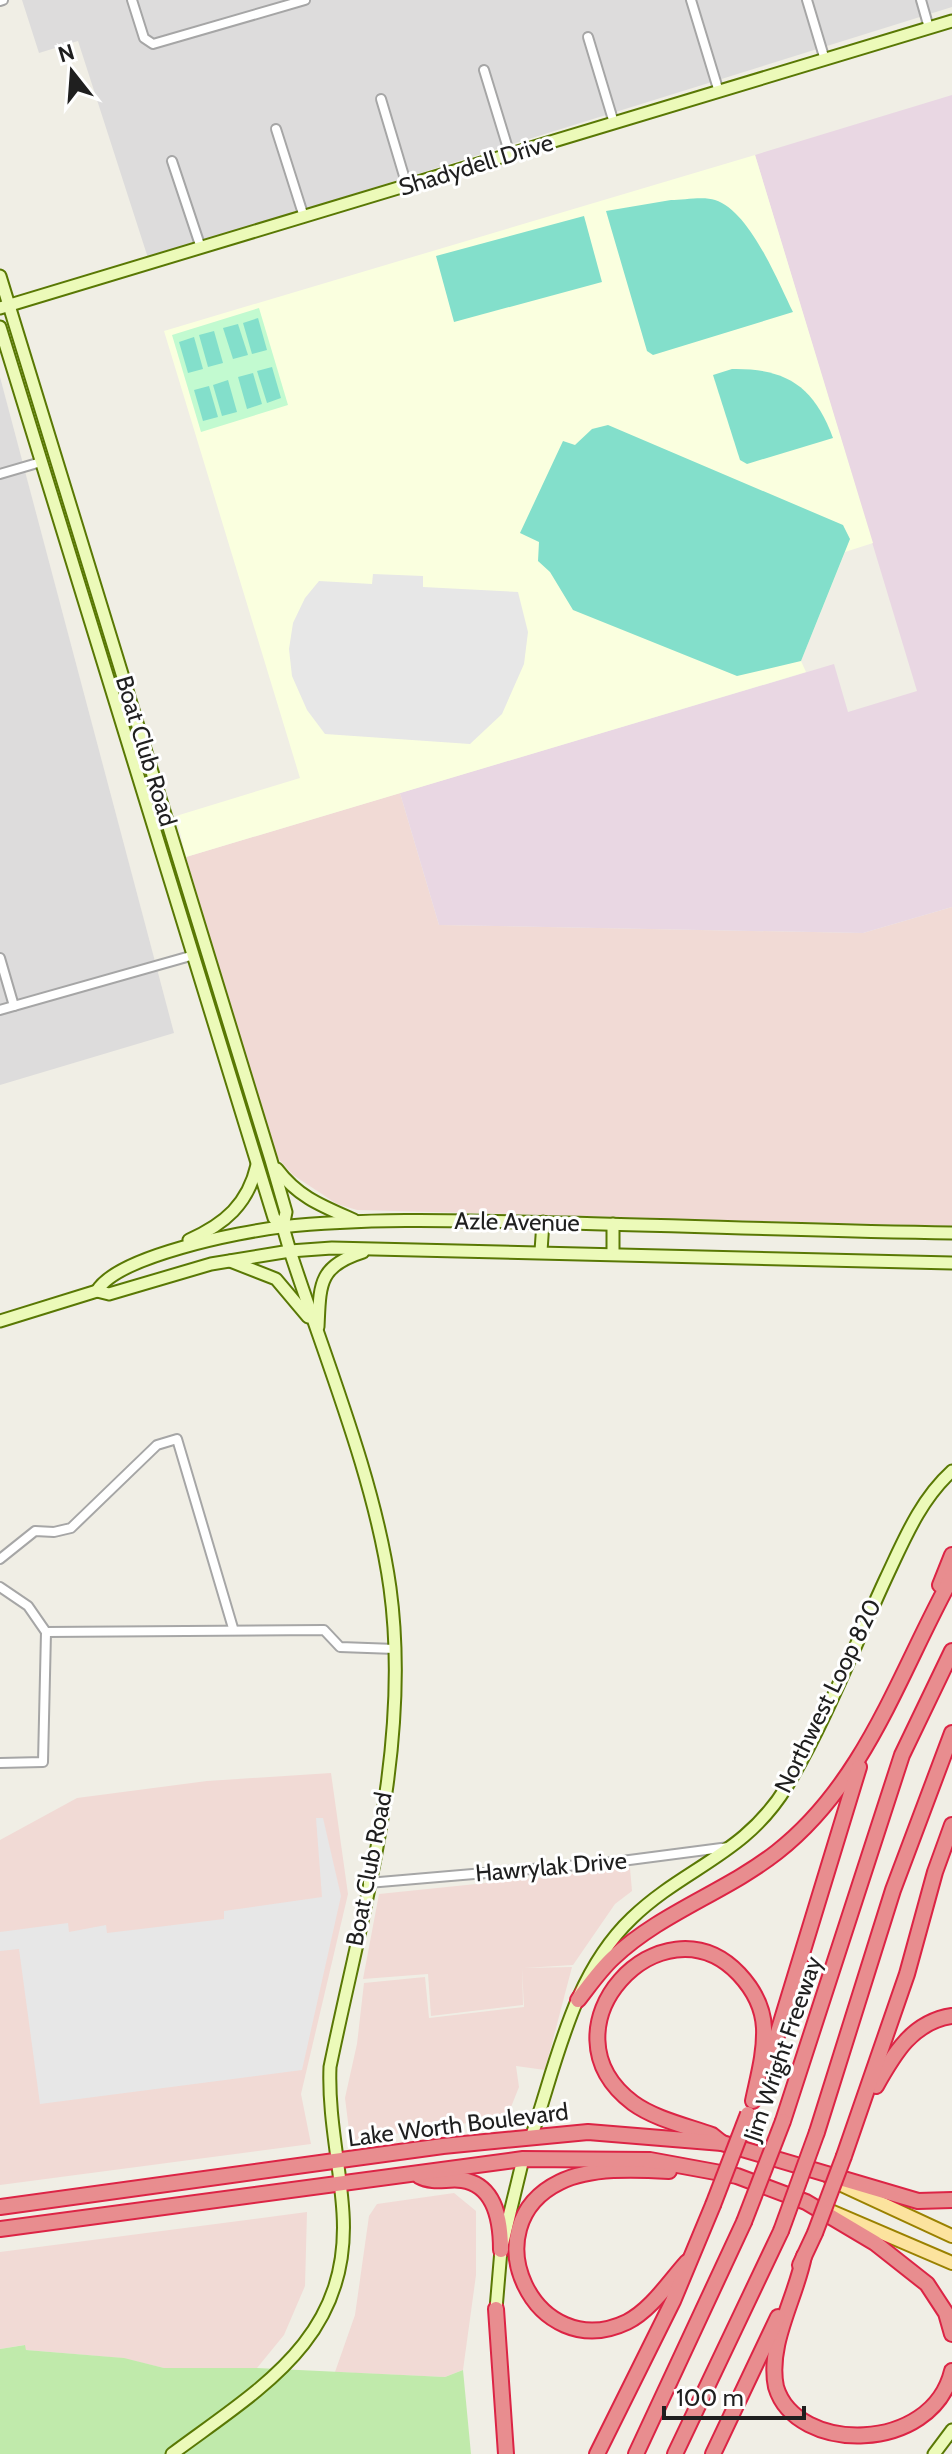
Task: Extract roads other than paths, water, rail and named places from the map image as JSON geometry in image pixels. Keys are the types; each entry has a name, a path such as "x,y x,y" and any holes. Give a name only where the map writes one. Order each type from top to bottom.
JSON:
{"highway":[{"path":"924,1628 952,1555"},
{"path":"597,2454 673,2301 769,2061 861,1759 952,1577"},
{"name":"Jim Wright Freeway","path":"636,2454 744,2222 783,2121 902,1755 952,1651"},
{"path":"675,2454 781,2231 817,2132 893,1890 952,1733"},
{"path":"578,2000 614,1957 662,1922 724,1889 778,1851 813,1818 861,1759"},
{"path":"713,2454 755,2370 815,2233 861,2111 952,1825"},
{"path":"722,2143 712,2135 635,2105 609,2078 600,2058 598,2027 610,1991 623,1974 650,1957 683,1952 712,1957 734,1970 755,1994 764,2026 751,2108"},
{"path":"861,2111 908,2037 923,2025 952,2016"},
{"name":"Lake Worth Boulevard","path":"0,2207 532,2135 618,2133 722,2143 817,2173"},
{"name":"Lake Worth Boulevard","path":"0,2229 523,2159 650,2160 737,2176 806,2202"},
{"path":"687,2262 642,2312 629,2321 613,2328 586,2329 561,2323 530,2297 516,2253 525,2215 542,2195 563,2180 592,2174 645,2170 737,2176"},
{"path":"817,2173 846,2177 918,2201 952,2200"},
{"path":"415,2174 430,2182 473,2183 485,2191 498,2214 501,2250"},
{"path":"806,2202 875,2243 927,2284 946,2313 952,2334"},
{"path":"804,2256 775,2364 776,2386 782,2407 805,2433 832,2448 870,2449 889,2444 920,2426 934,2411 952,2371"},
{"path":"496,2309 506,2454"}],"main road":[{"name":"Shadydell Drive","path":"5,307 952,21"},
{"name":"Boat Club Road","path":"0,276 5,307 271,1160 286,1212 283,1227 377,1525 390,1588 395,1649 394,1735 368,1883 330,2067 343,2237 338,2271 326,2308 301,2350 263,2388 172,2454"},
{"name":"Boat Club Road","path":"0,327 257,1164 274,1218 283,1227"},
{"path":"271,1160 298,1194 358,1222"},
{"path":"148,1259 207,1232 233,1213 246,1198 257,1164"},
{"name":"Azle Avenue","path":"97,1291 104,1278 148,1259 239,1233 283,1227 358,1222 543,1222 952,1233"},
{"path":"541,1251 543,1222"},
{"path":"613,1224 613,1253"},
{"name":"Azle Avenue","path":"317,1335 320,1286 325,1273 337,1262 373,1248"},
{"name":"Azle Avenue","path":"0,1321 97,1291 109,1294 230,1261 290,1251 373,1248 541,1251 952,1263"},
{"path":"230,1261 276,1279 308,1317 317,1335"},
{"name":"Northwest Loop 820","path":"532,2135 578,2000 595,1962 633,1916 734,1847 765,1817 786,1786 913,1521 952,1471"},
{"path":"496,2309 501,2250 523,2159"},
{"name":"Lake Worth Boulevard","path":"817,2173 952,2236"},
{"name":"Lake Worth Boulevard","path":"806,2202 952,2263"},
{"path":"934,2454 952,2430"}],"street":[{"path":"132,0 146,41 161,44 305,0"},
{"path":"691,0 719,92"},
{"path":"807,0 825,60"},
{"path":"921,0 929,28"},
{"path":"588,37 614,123"},
{"path":"484,70 510,155"},
{"path":"381,99 407,186"},
{"path":"276,129 304,217"},
{"path":"172,161 201,248"},
{"path":"0,474 41,462"},
{"path":"0,1010 194,955"},
{"path":"0,958 14,1006"},
{"path":"0,1559 35,1531 54,1532 71,1528 157,1445 177,1439 233,1628"},
{"path":"0,1587 28,1606 46,1632 43,1762 0,1763"},
{"path":"46,1632 233,1628 324,1630 340,1647 395,1649"},
{"name":"Hawrylak Drive","path":"368,1883 614,1862 734,1847"}]}
